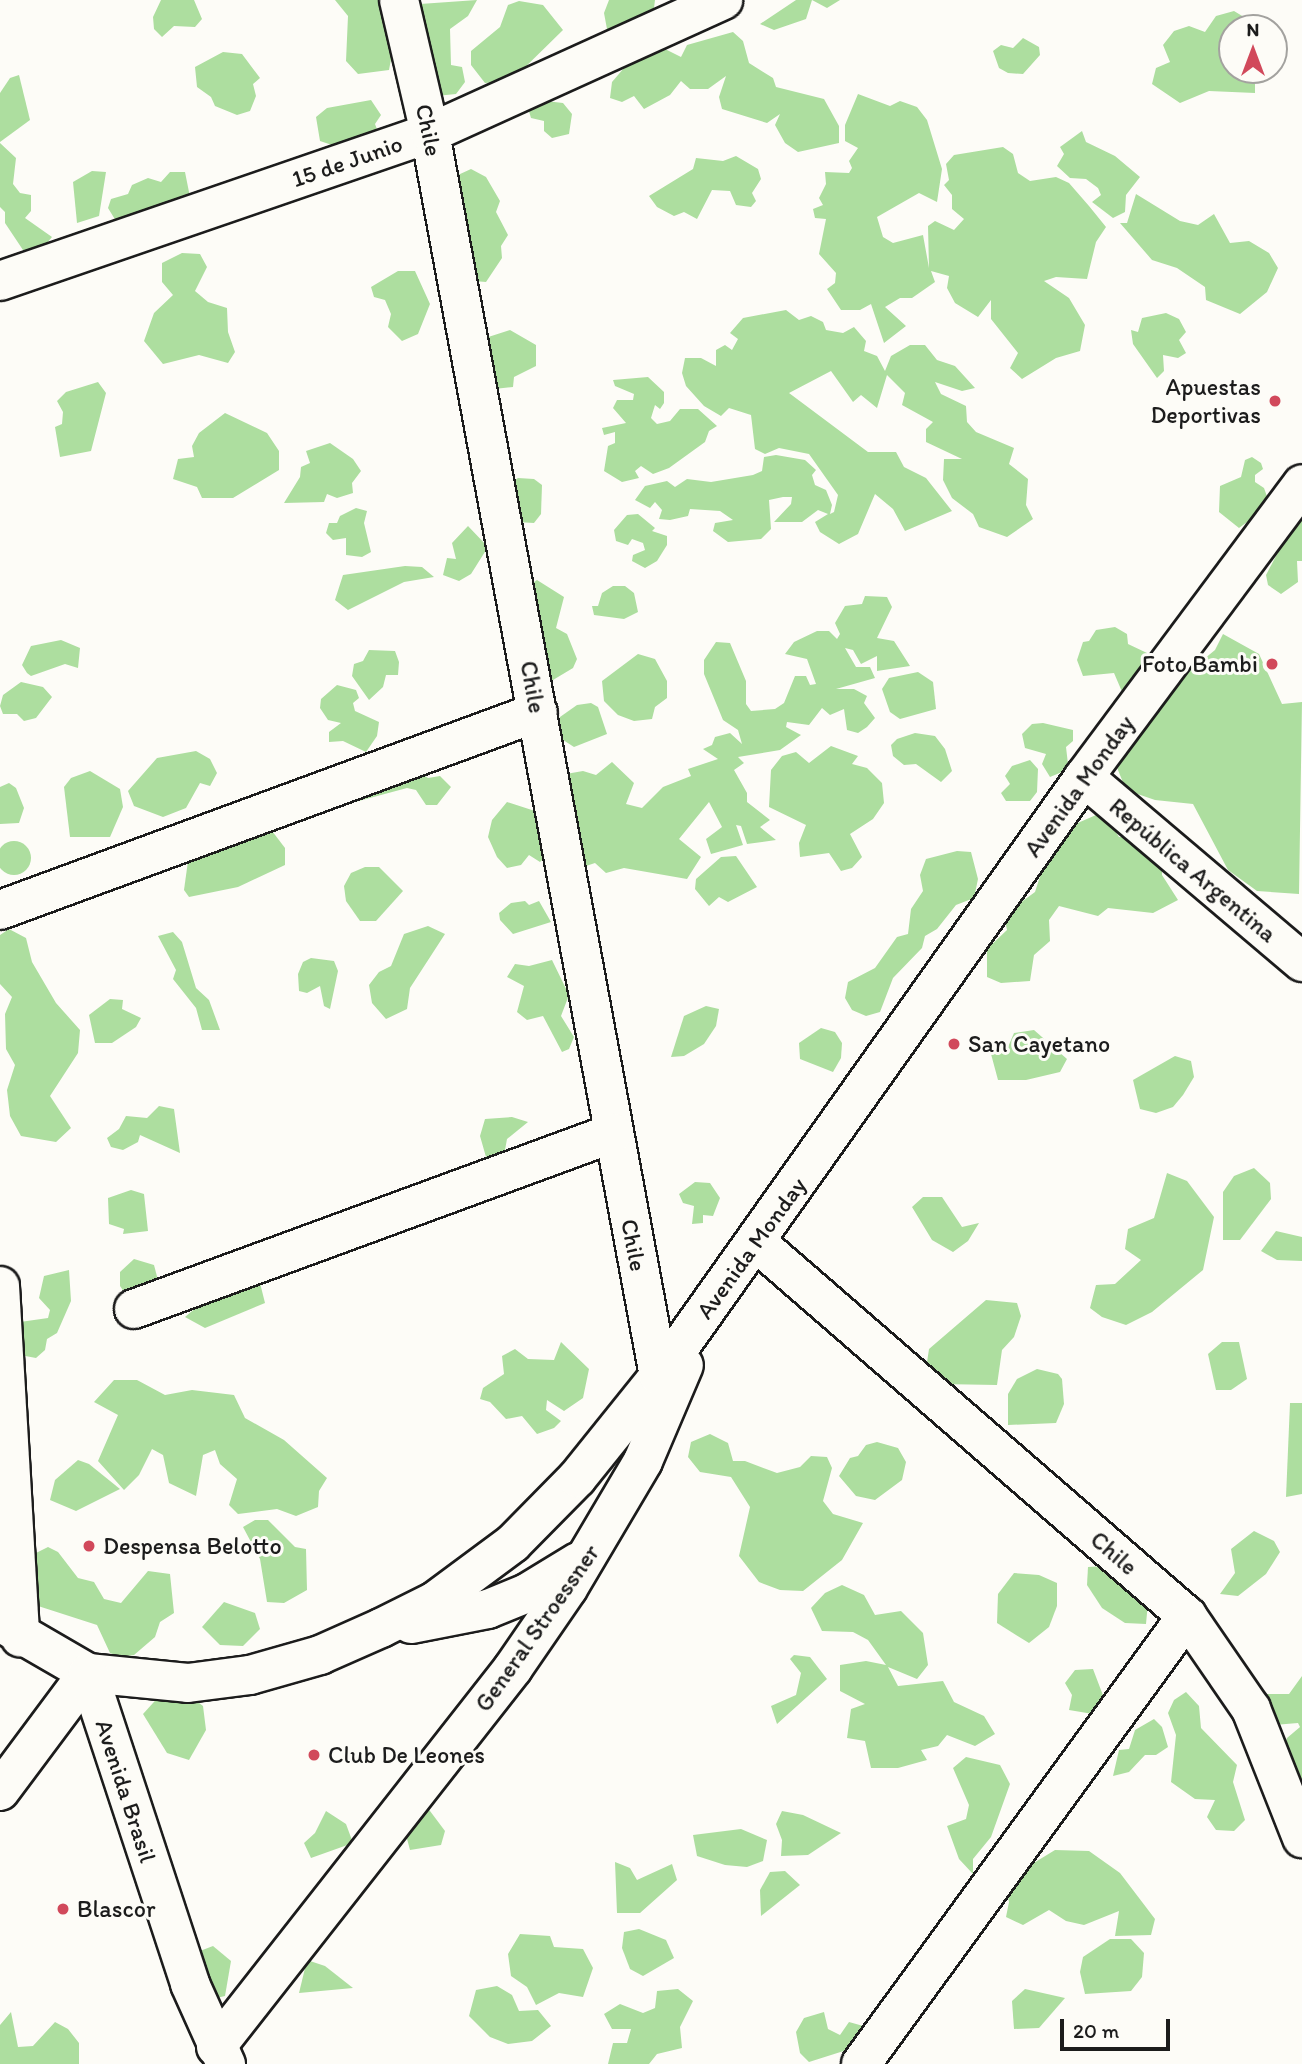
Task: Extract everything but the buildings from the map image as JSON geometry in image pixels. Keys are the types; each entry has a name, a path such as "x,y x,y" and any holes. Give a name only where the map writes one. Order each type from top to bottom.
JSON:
{"street":[{"name":"Chile","path":"399,0 430,133 659,1376"},
{"name":"15 de Junio","path":"0,281 430,133 723,0"},
{"name":"Avenida Monday","path":"10,1629 88,1673 188,1683 250,1675 320,1655 435,1601 513,1543 577,1478 659,1376 1084,777 1302,484"},
{"path":"0,910 538,712"},
{"name":"República Argentina","path":"1084,777 1302,962"},
{"path":"134,1309 613,1133"},
{"name":"Chile","path":"756,1242 1187,1616 1251,1709 1302,1838"},
{"path":"0,1286 10,1629"},
{"name":"General Stroessner","path":"221,2056 513,1668 591,1552 643,1461 705,1312"},
{"path":"381,1628 488,1609 566,1572 591,1552"},
{"path":"861,2064 1187,1616"},
{"path":"0,1791 88,1673"},
{"name":"Avenida Brasil","path":"88,1673 190,1984 221,2056"}],"green space":[{"path":"161,0 194,0 202,19 195,27 174,26 162,37 154,29 153,17"},
{"path":"335,0 387,0 392,54 389,70 358,74 346,61 348,16"},
{"path":"477,0 468,16 450,29 451,65 462,67 465,82 456,94 436,96 435,59 423,52 417,16 420,4"},
{"path":"609,0 655,0 653,16 624,34 607,29 604,13"},
{"path":"796,0 812,0 806,19 774,30 760,24"},
{"path":"812,0 840,0 827,8"},
{"path":"519,1 543,5 563,30 511,81 485,83 471,65 471,51 500,27 508,5"},
{"path":"1216,16 1218,84 1255,84 1255,93 1209,91 1180,103 1152,84 1156,68 1170,62 1163,45 1174,31 1189,26 1205,32"},
{"path":"733,32 743,41 749,63 773,78 776,87 824,99 839,126 839,143 798,152 785,143 775,125 780,114 767,123 722,109 719,97 726,76 708,89 690,89 681,81 670,95 644,109 634,96 622,102 610,98 612,82 630,61 659,46 681,57 687,45"},
{"path":"1023,38 1039,47 1040,55 1023,74 1008,73 999,68 993,51 1001,45 1013,48"},
{"path":"223,52 242,54 260,78 253,84 256,96 250,111 237,115 215,106 211,97 197,87 195,67"},
{"path":"19,75 30,120 0,142 0,93 10,78"},
{"path":"858,94 890,106 900,101 917,107 927,120 942,169 937,202 919,193 877,217 883,237 893,243 923,235 929,268 928,226 935,221 954,230 964,219 952,209 952,195 944,185 949,180 946,164 954,155 1003,147 1013,154 1018,173 1030,181 1056,177 1069,183 1089,206 1106,227 1096,242 1087,279 1056,277 1044,281 1069,298 1085,325 1080,351 1056,358 1022,379 1010,368 1018,353 991,319 991,300 978,317 955,303 947,288 949,276 931,271 935,282 912,298 900,298 885,307 906,326 884,343 871,304 860,310 841,310 827,289 835,283 836,273 819,254 826,219 815,218 813,209 823,205 819,198 826,184 825,172 849,173 852,168 849,161 858,148 845,141 845,125"},
{"path":"371,100 381,115 375,124 380,137 335,146 320,141 316,117 327,108"},
{"path":"537,100 563,103 572,114 569,134 552,138 544,131 544,121 531,118 528,108"},
{"path":"1082,131 1086,142 1115,156 1140,177 1126,195 1125,212 1113,218 1092,202 1101,195 1098,188 1086,179 1070,178 1057,166 1064,154 1060,147"},
{"path":"0,143 16,158 13,184 20,193 31,195 31,211 25,218 52,237 31,262 5,223 5,212 0,207"},
{"path":"736,156 758,169 761,179 752,193 756,201 751,207 736,205 730,191 712,190 697,219 684,212 674,216 657,207 649,196 693,169 696,158 723,161"},
{"path":"471,169 486,177 500,201 496,212 508,235 501,246 502,258 486,282 474,281 447,180"},
{"path":"92,171 106,172 99,216 77,223 73,182"},
{"path":"170,172 185,172 190,197 116,221 108,208 111,199 128,194 132,185 148,178 161,182"},
{"path":"1136,194 1180,221 1198,225 1214,214 1230,243 1249,241 1269,253 1278,268 1267,292 1240,314 1206,300 1205,287 1177,268 1152,260 1120,223 1127,223"},
{"path":"182,253 200,254 207,267 195,291 208,302 227,308 228,332 235,352 228,363 199,355 163,364 144,341 154,313 173,295 162,282 162,263"},
{"path":"398,271 415,271 430,304 418,334 402,341 388,327 391,314 385,300 374,297 371,287"},
{"path":"786,310 799,320 811,316 823,322 826,330 843,333 854,327 866,341 864,351 877,356 885,371 891,356 910,345 925,345 937,360 955,366 975,388 962,391 935,382 941,394 966,406 967,422 976,432 1014,448 1009,464 1028,479 1026,505 1033,519 1007,537 979,527 973,514 952,498 943,480 944,459 962,459 926,442 926,429 933,422 902,405 905,393 887,375 877,408 861,395 853,402 831,371 789,393 868,452 896,452 904,467 926,478 952,511 905,531 893,509 875,494 858,534 839,544 820,532 815,522 828,514 818,510 802,522 774,522 791,504 792,497 783,497 769,500 771,529 761,539 728,542 713,531 715,523 733,520 720,511 690,509 688,516 670,520 659,519 662,510 655,502 650,508 635,500 645,486 667,481 675,487 687,479 711,482 753,475 762,471 764,457 776,455 805,460 816,470 812,475 815,485 826,490 832,505 830,514 834,512 838,495 809,454 779,448 765,454 755,449 751,415 729,408 721,416 704,406 686,386 682,373 685,358 701,358 716,366 716,350 725,345 732,350 738,339 730,333 743,318"},
{"path":"1166,313 1179,319 1186,332 1179,340 1186,353 1178,358 1163,355 1164,371 1157,378 1133,344 1131,330 1138,332 1142,318"},
{"path":"510,330 536,345 536,366 514,377 513,387 494,389 479,340"},
{"path":"648,377 664,392 664,403 660,409 655,405 651,418 657,424 670,421 680,409 698,409 717,426 709,431 705,442 669,468 653,474 641,466 635,471 639,478 622,482 604,471 608,446 615,443 615,432 604,435 602,428 626,423 613,408 617,400 633,400 634,394 615,386 613,380"},
{"path":"98,382 106,393 91,451 60,457 55,427 62,424 63,412 57,401 66,392"},
{"path":"225,413 267,433 279,451 279,470 233,498 202,498 197,487 173,479 178,459 194,457 192,446 199,433"},
{"path":"330,443 353,459 361,471 352,483 353,493 337,498 327,494 324,502 284,503 300,477 301,467 310,463 306,451"},
{"path":"1252,457 1261,463 1263,469 1255,475 1255,482 1264,488 1270,505 1239,528 1219,512 1220,486 1241,477 1245,460"},
{"path":"518,478 534,479 542,485 541,514 534,523 517,522 511,483"},
{"path":"356,508 367,511 364,523 371,552 362,557 346,555 346,538 333,540 326,533 329,523 337,523 340,516"},
{"path":"638,514 655,528 652,531 667,536 667,545 657,561 645,568 632,561 633,555 645,550 643,543 632,539 628,545 616,541 614,530 627,515"},
{"path":"1295,520 1302,520 1302,561 1297,561 1298,582 1281,594 1268,585 1266,575"},
{"path":"468,526 488,547 471,574 459,581 443,575 447,558 456,559 452,543"},
{"path":"405,566 422,567 434,577 404,582 348,610 335,600 343,575"},
{"path":"537,580 564,597 556,628 567,634 577,659 573,668 553,680 544,679 540,654 545,649 527,587"},
{"path":"613,586 625,586 634,593 638,612 624,619 594,615 592,606 598,606 602,593"},
{"path":"865,596 887,597 892,607 877,638 894,641 910,666 877,671 877,656 861,664 853,650 845,648 856,667 870,667 875,678 836,689 854,689 867,696 864,703 875,718 867,727 858,733 847,730 844,709 830,715 822,708 809,725 787,722 786,727 801,735 780,750 738,757 744,763 734,770 747,793 747,802 770,820 760,827 776,840 747,844 741,826 736,825 743,845 711,854 706,839 722,827 709,802 679,839 701,857 687,879 624,868 606,873 595,863 580,868 566,774 583,771 596,775 612,762 634,783 626,804 642,808 663,787 691,776 688,769 718,759 703,749 712,745 715,737 730,733 742,744 738,730 723,720 704,674 704,660 716,642 730,643 746,681 746,704 751,711 775,709 784,703 795,676 806,676 810,685 816,684 807,659 785,654 794,642 817,631 829,631 837,639 840,634 835,623 845,606 862,604"},
{"path":"1115,627 1127,634 1128,644 1147,653 1148,664 1123,694 1114,673 1083,676 1077,660 1083,642 1089,641 1096,630"},
{"path":"1223,634 1259,654 1282,704 1302,702 1299,894 1257,891 1228,870 1193,804 1155,800 1126,790 1116,765 1170,687 1215,650"},
{"path":"61,640 80,648 78,668 65,664 31,676 27,673 22,665 31,646"},
{"path":"369,650 395,651 399,662 398,675 386,675 383,687 369,700 352,676 354,664 363,661"},
{"path":"638,654 655,659 667,681 667,698 655,707 652,719 634,721 618,715 604,701 602,681"},
{"path":"918,672 933,682 936,709 900,719 890,712 882,689 889,678"},
{"path":"21,682 43,687 52,697 36,718 24,721 17,714 3,714 0,706 3,695"},
{"path":"337,685 356,690 359,698 353,703 355,711 379,722 377,736 366,752 343,741 329,742 329,732 341,723 328,720 320,708 321,699"},
{"path":"591,703 598,707 607,734 574,747 557,736 554,727 560,717 577,705"},
{"path":"1043,723 1073,730 1073,741 1066,747 1068,764 1062,772 1050,777 1042,764 1046,754 1025,748 1022,734 1032,724"},
{"path":"915,733 935,736 945,749 952,771 941,782 916,764 904,765 893,756 891,745 897,739"},
{"path":"831,746 858,756 852,764 867,768 882,783 884,803 873,819 850,834 862,857 852,868 841,871 829,853 800,857 799,843 806,825 769,807 771,770 782,756 796,752 809,763"},
{"path":"196,751 210,759 217,773 210,786 200,783 186,808 163,817 134,806 128,791 157,758"},
{"path":"1030,760 1038,769 1037,792 1030,801 1006,801 1001,793 1010,784 1005,776 1012,766"},
{"path":"90,771 120,789 123,807 110,837 70,837 64,787 71,778"},
{"path":"419,772 428,778 440,776 451,787 437,805 426,805 416,790 407,788 355,802 342,799"},
{"path":"9,783 16,788 24,808 19,823 0,824 0,787"},
{"path":"507,802 538,812 549,853 540,862 529,855 521,865 507,868 497,857 488,837 492,820"},
{"path":"1103,812 1119,837 1131,837 1162,860 1162,875 1178,900 1153,913 1108,908 1098,916 1059,906 1049,920 1050,941 1034,955 1030,981 1001,983 987,977 987,949 1007,930 1004,915 1035,892 1045,861 1073,825"},
{"path":"269,827 285,848 285,865 238,887 189,897 184,890 188,861"},
{"path":"14,841 26,846 31,858 26,870 14,875 2,870 -3,858 2,846"},
{"path":"957,851 971,852 978,879 974,898 956,905 937,929 925,936 922,948 893,978 880,1012 866,1016 852,1010 845,998 848,982 875,968 897,937 908,934 911,909 923,891 920,875 926,859"},
{"path":"736,856 757,887 728,902 719,897 709,906 695,889 696,879 721,857"},
{"path":"365,867 379,867 403,891 376,921 360,921 346,901 344,886 351,873"},
{"path":"525,901 529,905 539,901 551,922 513,934 500,920 499,913 511,903"},
{"path":"428,926 445,934 410,988 407,1009 386,1019 372,1003 369,985 379,972 391,966 404,934"},
{"path":"9,929 26,938 32,962 56,1003 80,1030 78,1053 50,1096 71,1128 56,1142 21,1136 10,1116 7,1090 15,1065 6,1049 5,1014 12,997 0,984 0,935"},
{"path":"173,932 182,942 196,988 209,1000 220,1030 202,1030 196,1008 173,979 176,970 158,936"},
{"path":"311,958 334,961 338,971 330,1009 324,1006 320,986 307,993 299,991 298,974 303,962"},
{"path":"552,960 569,995 561,1016 574,1037 569,1049 562,1052 543,1016 527,1020 517,1012 524,986 507,977 515,964 529,966"},
{"path":"110,999 123,1000 122,1009 141,1018 136,1027 112,1043 95,1043 89,1015"},
{"path":"706,1006 719,1009 716,1026 704,1044 684,1056 671,1057 684,1016"},
{"path":"821,1028 835,1032 842,1043 841,1058 833,1072 800,1059 799,1043"},
{"path":"1034,1030 1067,1059 1060,1072 1026,1080 998,1080 991,1054 1008,1047 1014,1033"},
{"path":"1175,1056 1191,1061 1194,1077 1183,1095 1173,1107 1156,1113 1140,1109 1133,1080"},
{"path":"159,1106 174,1109 180,1153 140,1135 138,1142 123,1150 111,1147 107,1138 119,1129 126,1116 147,1118"},
{"path":"512,1117 528,1122 507,1139 505,1150 486,1157 480,1136 485,1119"},
{"path":"1254,1168 1270,1183 1271,1199 1240,1240 1223,1240 1223,1192 1234,1176"},
{"path":"1167,1173 1187,1181 1214,1217 1203,1270 1152,1312 1126,1325 1102,1317 1090,1308 1096,1285 1115,1284 1141,1260 1125,1249 1128,1229 1154,1218"},
{"path":"695,1182 710,1183 720,1198 713,1216 703,1215 703,1223 692,1224 694,1206 683,1203 679,1194"},
{"path":"131,1190 144,1194 148,1231 123,1234 124,1229 109,1224 108,1198"},
{"path":"923,1197 942,1197 962,1227 979,1223 968,1241 953,1252 932,1240 912,1207"},
{"path":"1276,1231 1302,1237 1302,1261 1277,1260 1261,1251"},
{"path":"134,1259 154,1265 159,1284 127,1296 120,1286 120,1272"},
{"path":"254,1259 265,1303 205,1328 185,1317"},
{"path":"69,1270 71,1301 57,1333 47,1339 45,1350 36,1358 20,1355 20,1322 48,1318 50,1310 39,1298 44,1276"},
{"path":"986,1300 1017,1303 1021,1316 1014,1337 1002,1350 997,1385 940,1384 926,1369 929,1349"},
{"path":"561,1342 589,1369 583,1398 564,1411 547,1400 546,1410 561,1421 554,1428 537,1434 522,1416 506,1419 490,1402 480,1399 483,1388 504,1374 502,1356 515,1349 528,1359 554,1360"},
{"path":"1222,1342 1239,1342 1247,1379 1231,1390 1216,1390 1208,1354"},
{"path":"1037,1369 1058,1374 1062,1379 1064,1404 1056,1423 1008,1425 1008,1394 1017,1379"},
{"path":"114,1380 137,1380 165,1395 192,1390 234,1395 245,1418 284,1440 327,1478 319,1491 318,1507 296,1516 277,1509 238,1514 229,1505 237,1479 220,1464 215,1450 203,1455 196,1496 169,1483 163,1455 152,1449 139,1475 124,1490 98,1461 118,1415 94,1402"},
{"path":"1290,1403 1302,1403 1302,1494 1286,1497"},
{"path":"710,1434 728,1443 733,1461 745,1461 777,1473 800,1467 811,1456 827,1457 832,1468 823,1501 833,1514 863,1523 842,1560 803,1591 780,1590 759,1582 739,1556 750,1507 731,1477 700,1472 688,1457 691,1442"},
{"path":"877,1442 898,1448 906,1462 902,1480 875,1500 856,1496 839,1476 850,1458 858,1456 866,1445"},
{"path":"78,1460 89,1464 120,1489 76,1511 50,1500 55,1480"},
{"path":"255,1520 268,1520 295,1547 306,1549 307,1590 284,1603 267,1602 260,1559 243,1527"},
{"path":"1254,1531 1274,1541 1280,1552 1266,1574 1238,1596 1220,1594 1235,1573 1231,1549"},
{"path":"48,1547 58,1552 78,1578 94,1582 104,1599 121,1603 148,1571 170,1574 174,1613 160,1622 155,1637 134,1655 121,1657 110,1653 97,1625 35,1605 34,1554"},
{"path":"1105,1566 1148,1602 1146,1624 1125,1623 1102,1608 1087,1585 1088,1567"},
{"path":"1014,1573 1039,1575 1057,1583 1057,1606 1049,1627 1029,1643 997,1623 998,1594"},
{"path":"842,1585 864,1595 875,1615 901,1611 923,1633 928,1665 917,1679 888,1667 898,1686 943,1681 954,1702 984,1716 995,1734 975,1746 947,1735 938,1746 921,1750 927,1760 898,1768 871,1768 865,1741 847,1738 851,1709 865,1704 840,1691 840,1665 866,1661 886,1665 868,1640 853,1632 822,1631 811,1608 825,1593"},
{"path":"224,1602 255,1613 260,1629 243,1646 220,1645 202,1627"},
{"path":"794,1655 810,1657 827,1679 777,1724 771,1706 796,1695 801,1673 790,1659"},
{"path":"1093,1669 1104,1698 1099,1715 1069,1710 1072,1695 1065,1683 1075,1670"},
{"path":"1302,1676 1302,1781 1283,1780 1282,1753 1287,1738 1300,1727 1298,1723 1274,1725 1261,1707 1265,1694 1289,1694"},
{"path":"163,1692 186,1693 203,1706 206,1730 189,1760 167,1753 143,1714"},
{"path":"1186,1692 1199,1706 1201,1728 1237,1765 1233,1782 1245,1820 1234,1831 1216,1830 1207,1817 1215,1800 1195,1799 1171,1782 1176,1735 1168,1713 1174,1700"},
{"path":"1154,1719 1162,1727 1168,1747 1156,1755 1145,1755 1129,1772 1113,1776 1119,1750 1129,1749 1135,1730"},
{"path":"966,1757 1000,1765 1010,1784 991,1837 973,1859 973,1874 959,1859 947,1826 966,1819 969,1805 953,1768"},
{"path":"427,1807 445,1831 441,1845 410,1850 406,1835"},
{"path":"326,1811 346,1824 353,1843 311,1858 304,1843 315,1833"},
{"path":"782,1811 803,1815 841,1833 808,1855 781,1856 782,1840 776,1824"},
{"path":"741,1829 767,1840 763,1861 747,1867 725,1865 697,1856 693,1835"},
{"path":"1055,1850 1089,1851 1120,1873 1155,1919 1151,1935 1115,1936 1119,1911 1084,1925 1066,1921 1049,1910 1023,1925 1006,1917 1009,1902 1006,1888 1019,1872"},
{"path":"615,1862 630,1868 637,1880 672,1864 677,1880 640,1913 617,1913"},
{"path":"785,1871 800,1885 761,1916 760,1890 770,1872"},
{"path":"639,1929 666,1940 674,1958 643,1976 630,1969 622,1948 624,1932"},
{"path":"520,1934 550,1936 554,1947 583,1949 593,1968 583,1997 559,1993 536,2005 527,1987 511,1976 508,1954"},
{"path":"1110,1939 1131,1939 1144,1953 1142,1977 1131,1991 1085,1994 1080,1972 1083,1957"},
{"path":"213,1946 231,1961 225,1996 212,1999 198,1965 200,1951"},
{"path":"307,1960 325,1966 353,1988 299,1993"},
{"path":"497,1986 512,1995 519,2011 538,2010 551,2026 532,2041 508,2044 490,2037 469,2016 476,1990"},
{"path":"678,1989 693,2001 680,2027 682,2048 657,2054 649,2064 608,2064 613,2043 627,2043 631,2029 612,2029 604,2014 620,2004 643,2013 655,2008 657,1991"},
{"path":"1025,1989 1065,1998 1039,2028 1014,2029 1012,2001"},
{"path":"11,2012 18,2047 33,2046 55,2022 68,2029 79,2043 79,2064 0,2064 0,2025"},
{"path":"824,2012 828,2029 840,2035 849,2022 874,2029 872,2042 809,2062 800,2053 796,2032 804,2018"}],"place":[{"name":"Apuestas Deportivas","path":"1275,401"},
{"name":"Foto Bambi","path":"1272,664"},
{"name":"San Cayetano","path":"954,1044"},
{"name":"Despensa Belotto","path":"89,1546"},
{"name":"Club De Leones","path":"314,1755"},
{"name":"Blascor","path":"63,1909"}]}
